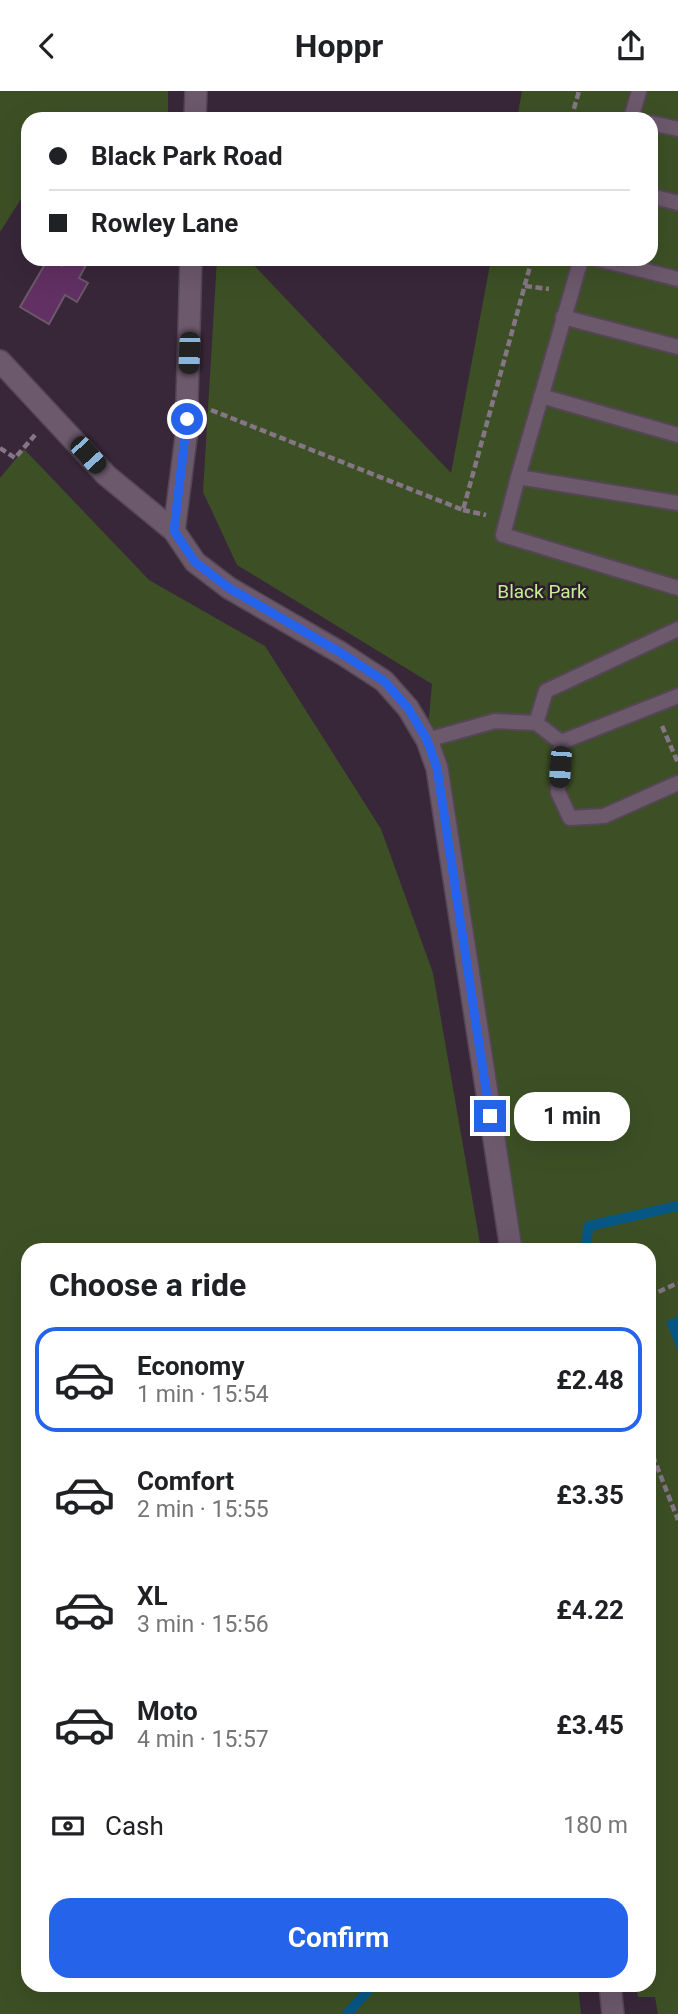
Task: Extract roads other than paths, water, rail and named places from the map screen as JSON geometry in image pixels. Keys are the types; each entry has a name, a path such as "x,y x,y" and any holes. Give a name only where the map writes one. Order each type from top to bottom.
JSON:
{"street":[{"path":"195,112 196,91"},
{"path":"174,531 186,437 191,266"},
{"path":"0,361 106,475 174,531 195,562 229,588 384,681 408,708 427,740 437,768 509,1243"},
{"path":"611,1992 613,2014"}],"lane":[{"path":"634,112 639,91"},
{"path":"658,125 678,129"},
{"path":"658,199 678,203"},
{"path":"579,266 503,534 678,588"},
{"path":"626,266 678,279"},
{"path":"563,317 678,347"},
{"path":"541,396 678,435"},
{"path":"517,477 678,503"},
{"path":"536,723 546,691 678,629"},
{"path":"561,742 678,696"},
{"path":"427,740 495,721 536,723 561,742"},
{"path":"561,742 558,792 570,818 604,815 678,783"}],"water":[{"path":"678,1316 678,1351 666,1322"}],"waterway":[{"path":"586,1243 589,1226 678,1206"},
{"path":"347,2014 367,1992"}],"park label":[{"name":"Black Park","path":"542,591"}]}
